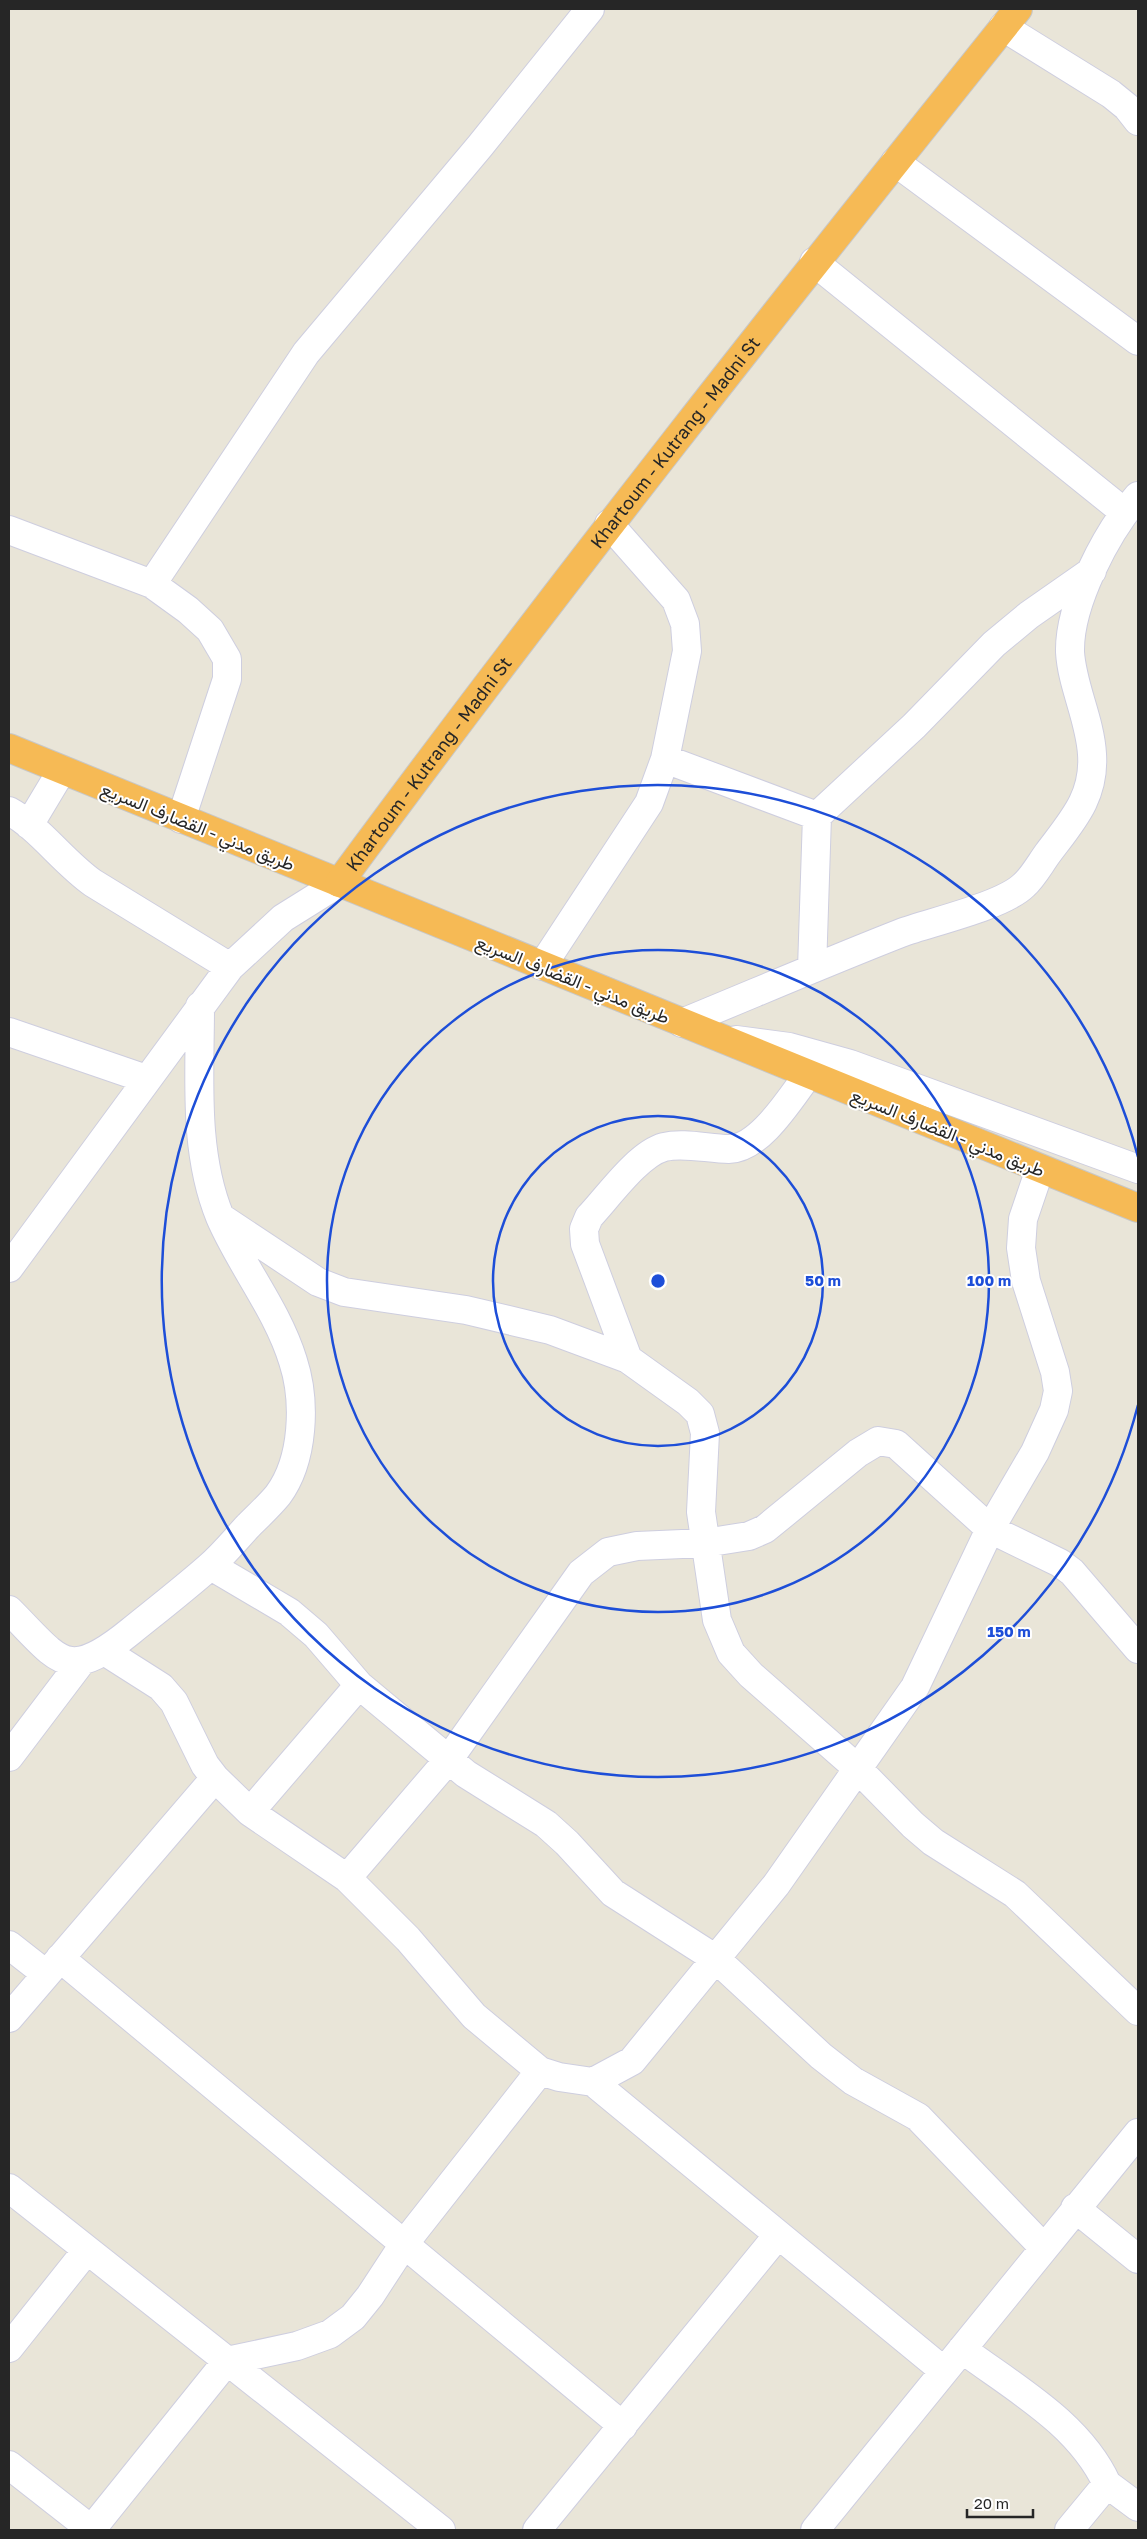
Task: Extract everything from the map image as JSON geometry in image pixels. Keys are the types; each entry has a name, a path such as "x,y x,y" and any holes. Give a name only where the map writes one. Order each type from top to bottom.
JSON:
{"highway":[{"name":"Khartoum - Kutrang - Madni St","path":"339,883 490,678 609,524 814,262 1011,18"},
{"name":"طريق مدني - القضارف السريع","path":"9,748 1138,1208"}],"street":[{"path":"152,584 306,353 480,146 590,9"},
{"path":"1011,18 1112,94 1127,107 1138,121"},
{"path":"895,162 1138,341"},
{"path":"682,1023 903,933 1010,895 1024,886 1081,808 1090,785 1092,753 1070,651 1076,612 1092,571 1131,504 814,262"},
{"path":"542,966 648,803 665,759 687,651 685,624 676,600 609,524"},
{"path":"9,530 152,584 188,610 210,630 227,658 227,679 181,819"},
{"path":"812,969 817,816 914,726 994,644 1035,610 1092,571"},
{"path":"665,759 817,816"},
{"path":"62,770 19,818 72,868 93,883 230,967"},
{"path":"9,1268 230,967 283,918 339,883"},
{"path":"9,1610 53,1654 68,1662 81,1662 106,1652 210,1566 278,1494 300,1444 300,1405 293,1361 262,1292 220,1217 201,1138 200,1006"},
{"path":"9,1032 146,1080"},
{"path":"718,1038 789,1047 850,1064 1138,1169"},
{"path":"628,1359 585,1244 584,1229 589,1217 647,1155 665,1147 732,1149 754,1140 769,1126 808,1075"},
{"path":"593,2082 632,2061 776,1885 915,1687 990,1529 1035,1452 1054,1410 1058,1391 1055,1372 1026,1281 1021,1248 1023,1219 1040,1169"},
{"path":"220,1217 318,1282 344,1292 466,1310 550,1330 628,1359 688,1402 700,1414 705,1433 701,1512 717,1620 731,1653 751,1675 857,1768 913,1825 933,1842 1015,1894 1138,2011"},
{"path":"348,1878 449,1759 581,1573 608,1552 636,1546 706,1543 749,1536 765,1529 858,1453 878,1441 896,1444 990,1529 1060,1563 1072,1572 1138,1649"},
{"path":"210,1566 289,1612 316,1635 359,1685 474,1779 546,1824 567,1843 613,1893 716,1958 821,2056 853,2081 918,2117 1043,2248"},
{"path":"106,1652 161,1687 174,1702 206,1765 216,1778 250,1812 348,1878 408,1939 474,2016 540,2071 559,2077 593,2082 944,2371"},
{"path":"9,1757 81,1662"},
{"path":"250,1812 359,1685"},
{"path":"9,2018 216,1778"},
{"path":"9,1945 53,1966 404,2244 623,2426"},
{"path":"9,2465 91,2530 227,2361 297,2346 330,2334 353,2316 370,2296 404,2244 540,2071"},
{"path":"815,2530 1138,2133"},
{"path":"9,2188 441,2530"},
{"path":"1076,2208 1138,2259"},
{"path":"537,2530 778,2235"},
{"path":"9,2348 87,2250"},
{"path":"962,2349 1060,2422 1098,2464 1107,2484 1138,2507"},
{"path":"1069,2530 1107,2484"}]}
